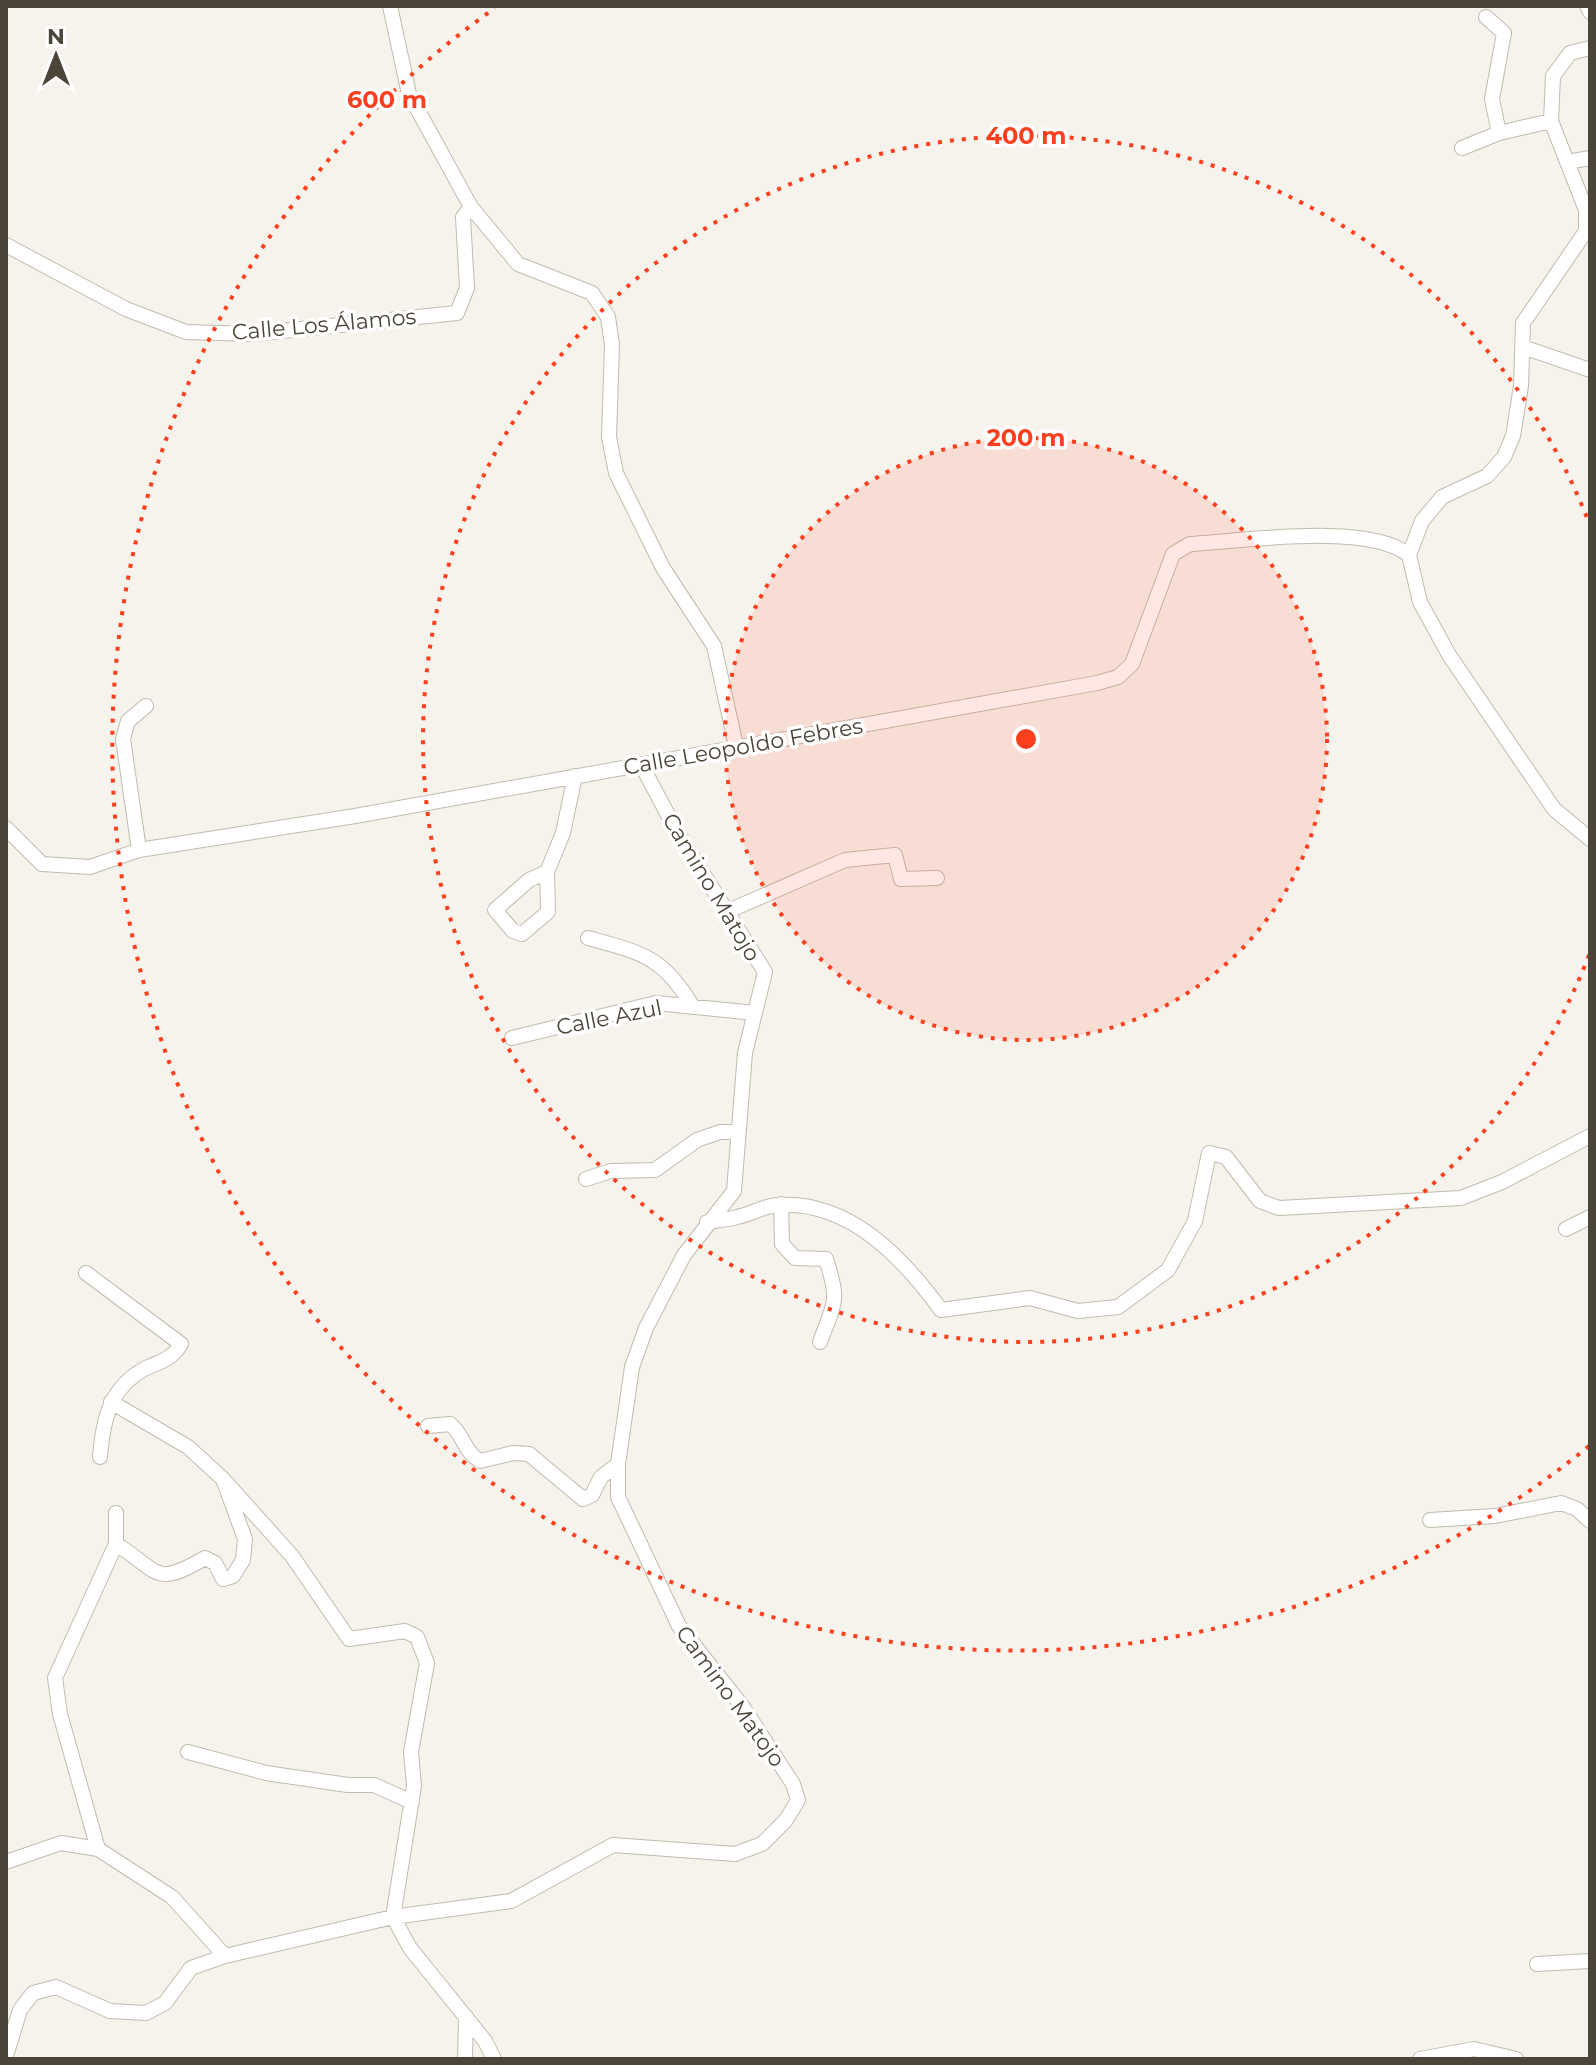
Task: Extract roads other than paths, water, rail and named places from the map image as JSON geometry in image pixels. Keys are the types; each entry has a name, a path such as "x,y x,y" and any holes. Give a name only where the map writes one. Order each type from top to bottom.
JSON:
{"street":[{"path":"390,6 409,94 471,207 518,264 592,293 608,317 612,345 609,437 616,473 663,568 714,646 736,746"},
{"path":"1587,6 1590,12"},
{"path":"1486,17 1504,33 1492,99 1499,133"},
{"path":"1590,48 1570,53 1553,76 1551,121 1586,210 1586,231 1533,304 1523,323 1513,436 1504,457 1487,476 1442,497 1422,521 1409,555 1420,602 1449,655 1554,809 1590,839"},
{"path":"1462,148 1499,133 1551,121"},
{"path":"1567,162 1590,158"},
{"name":"Calle Los Álamos","path":"6,245 126,309 186,332 253,334 457,313 467,288 463,217 471,207"},
{"path":"1523,347 1590,370"},
{"name":"Calle Leopoldo Febres","path":"6,828 42,864 90,867 139,850 575,776 1118,677 1139,652 1173,554 1190,544 1361,536 1397,545 1409,555"},
{"path":"139,850 123,739 128,721 146,706"},
{"name":"Camino Matojo","path":"6,2056 20,2010 33,1993 56,1987 110,2011 146,2013 165,2003 191,1968 225,1956 393,1917 511,1901 613,1845 735,1854 762,1844 786,1820 798,1800 793,1784 743,1707 679,1626 618,1497 618,1464 632,1367 646,1328 677,1266 707,1222 734,1191 745,1053 765,972 677,832 641,764"},
{"path":"547,872 529,880 495,910 513,931 522,934 548,912 547,872 563,833 575,776"},
{"path":"726,912 845,860 895,855 901,879 937,878"},
{"path":"588,938 656,961 669,970 693,1007"},
{"name":"Calle Azul","path":"512,1038 656,1003 755,1013"},
{"path":"586,1179 611,1171 655,1170 697,1140 720,1132 738,1132"},
{"path":"707,1222 781,1204 829,1211 872,1236 910,1268 941,1310 1030,1298 1078,1311 1104,1311 1118,1307 1168,1270 1195,1221 1209,1153 1226,1157 1260,1201 1279,1208 1461,1198 1502,1182 1590,1136"},
{"path":"781,1204 782,1244 795,1258 826,1259 834,1284 837,1298 820,1342"},
{"path":"1566,1229 1590,1217"},
{"path":"86,1273 181,1344 173,1357 123,1382 111,1402 102,1430 100,1457"},
{"path":"111,1402 188,1447 223,1479 292,1556 349,1639 405,1631 417,1637 427,1663 411,1752 412,1802 393,1917 410,1948 466,2017 494,2059"},
{"path":"428,1426 450,1424 458,1430 470,1456 480,1461 513,1453 529,1454 583,1499 592,1495 601,1477 618,1464"},
{"path":"116,1544 159,1575 175,1575 205,1558 215,1563 223,1579 233,1576 243,1560 245,1539 223,1479"},
{"path":"1430,1520 1495,1516 1561,1503 1577,1509 1590,1521"},
{"path":"98,1849 60,1714 55,1678 116,1544 116,1513"},
{"path":"188,1752 266,1773 348,1785 374,1785 412,1802"},
{"path":"6,1862 61,1843 98,1849 172,1897 225,1956"},
{"path":"1537,1964 1590,1961"},
{"path":"465,2059 466,2017"},
{"path":"1420,2059 1474,2049 1516,2059"}]}
